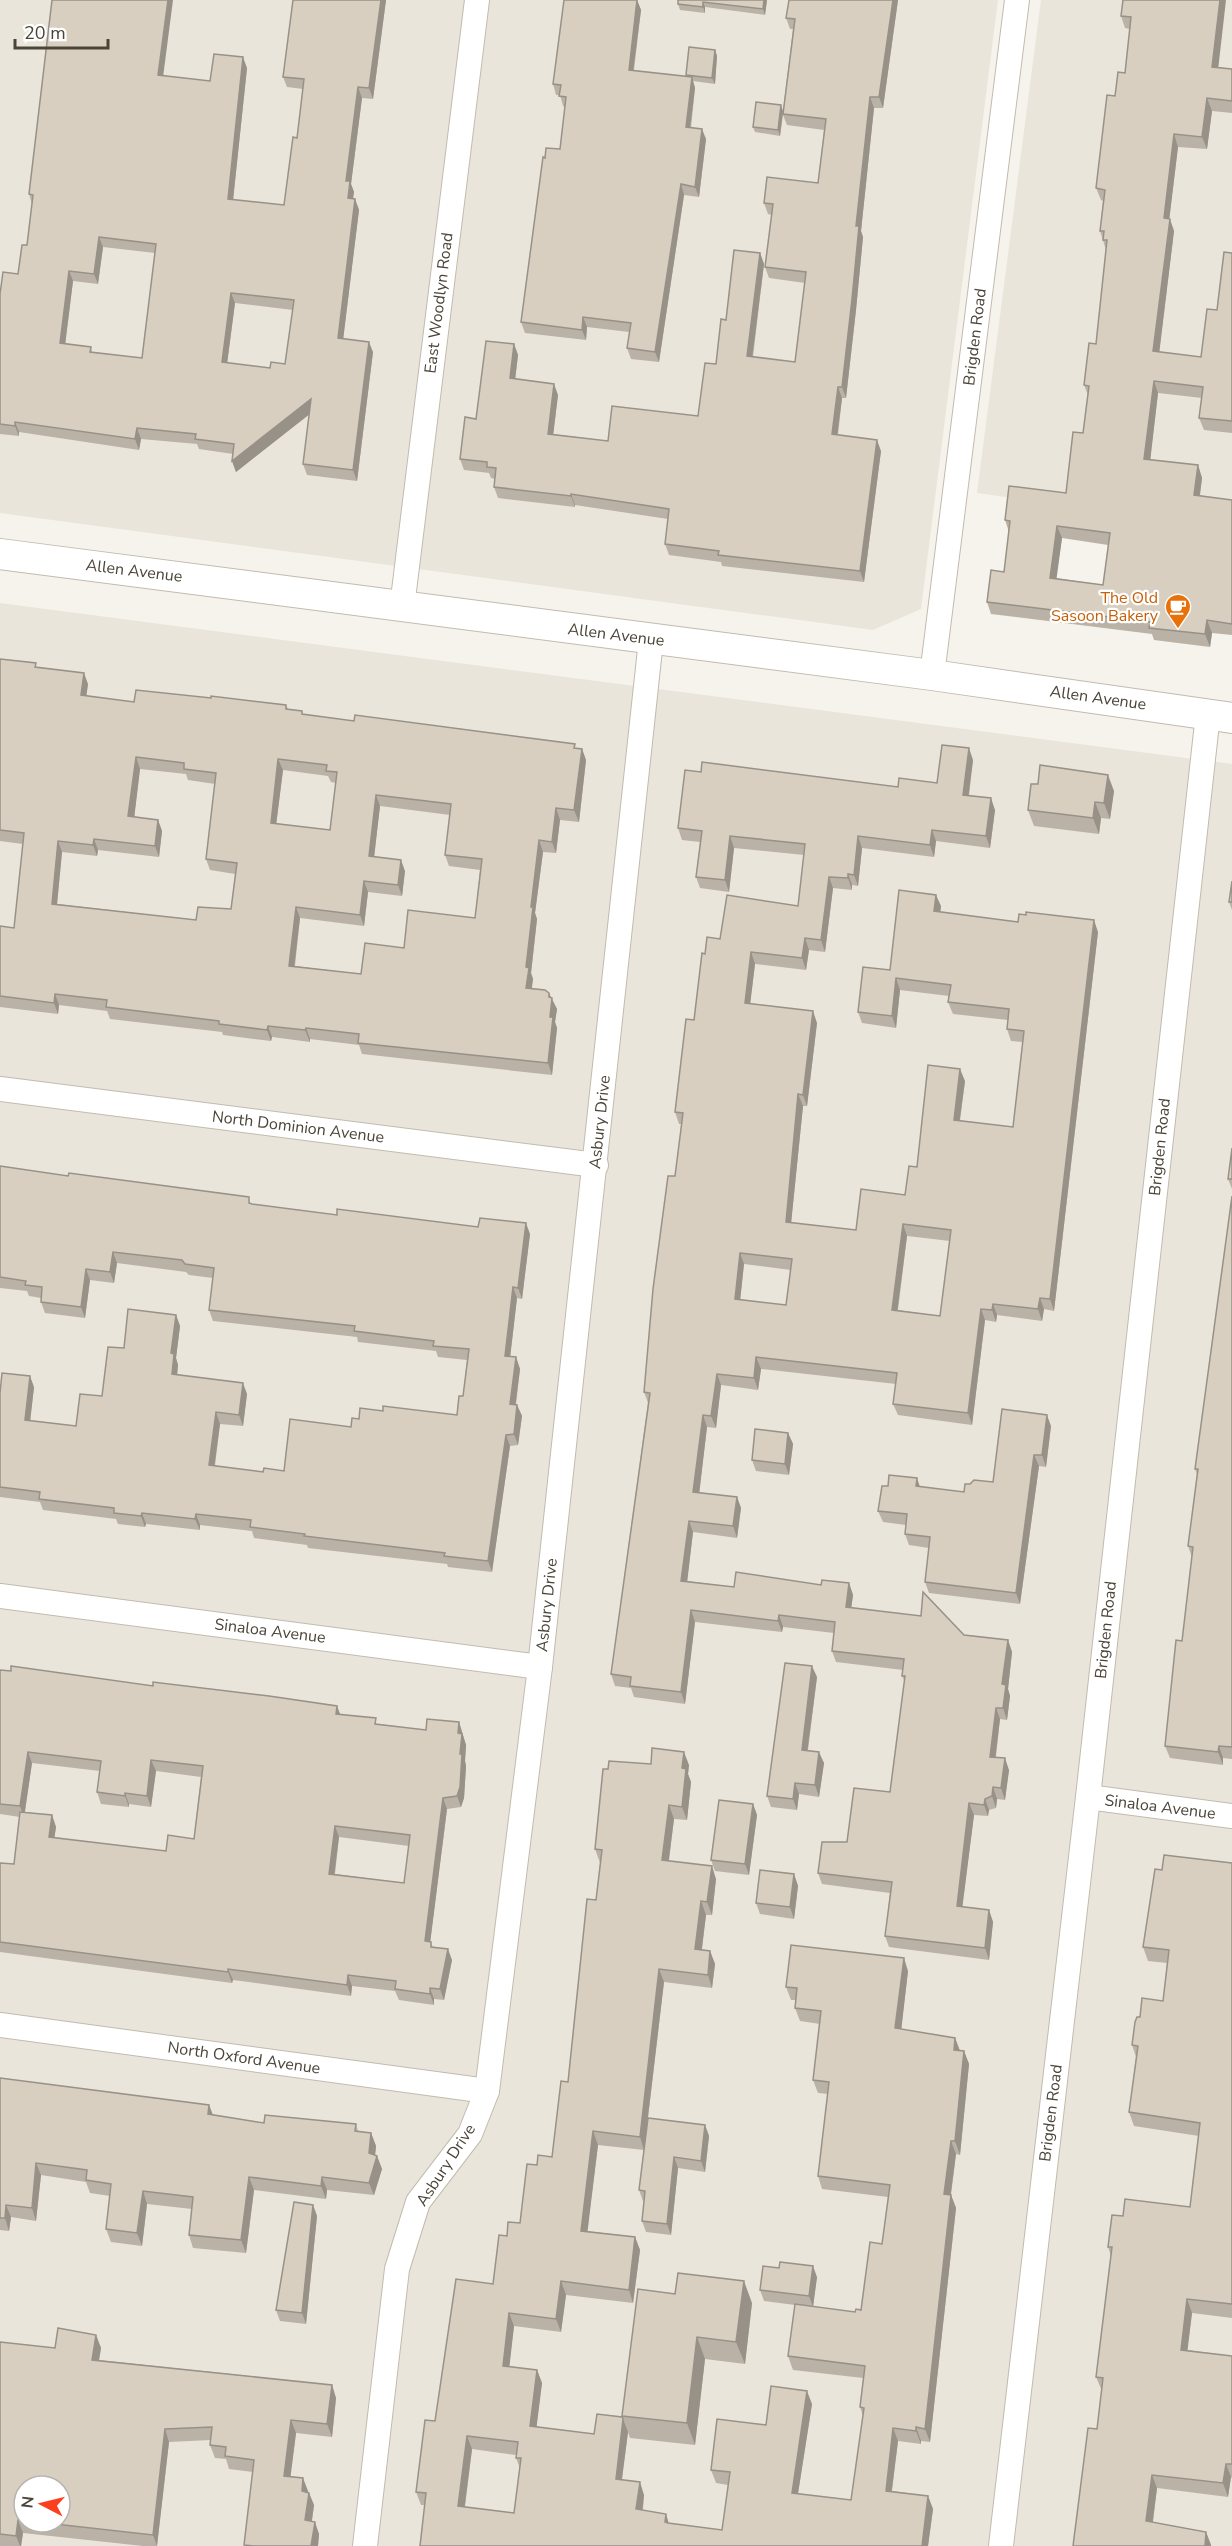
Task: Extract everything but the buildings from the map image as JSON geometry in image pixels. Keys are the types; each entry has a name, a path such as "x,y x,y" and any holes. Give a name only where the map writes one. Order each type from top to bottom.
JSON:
{"street":[{"name":"East Woodlyn Road","path":"402,607 477,0"},
{"name":"Brigden Road","path":"932,675 1017,0"},
{"name":"Allen Avenue","path":"0,554 932,675 1220,716"},
{"name":"Asbury Drive","path":"365,2546 397,2270 418,2202 470,2134 487,2091 540,1667 651,639"},
{"name":"Brigden Road","path":"1001,2546 1088,1797 1220,716"},
{"name":"North Dominion Avenue","path":"0,1089 596,1165"},
{"name":"Sinaloa Avenue","path":"0,1596 540,1667"},
{"name":"Sinaloa Avenue","path":"1088,1797 1232,1816"},
{"name":"North Oxford Avenue","path":"0,2025 487,2091"}],"shaded area":[{"path":"0,0 998,0 921,609 873,630 0,513"},
{"path":"1041,0 1232,0 1232,505 1228,528 977,493"},
{"path":"0,603 1232,764 1232,2546 0,2546"}],"place":[{"name":"The Old Sasoon Bakery","path":"1178,630"}]}
